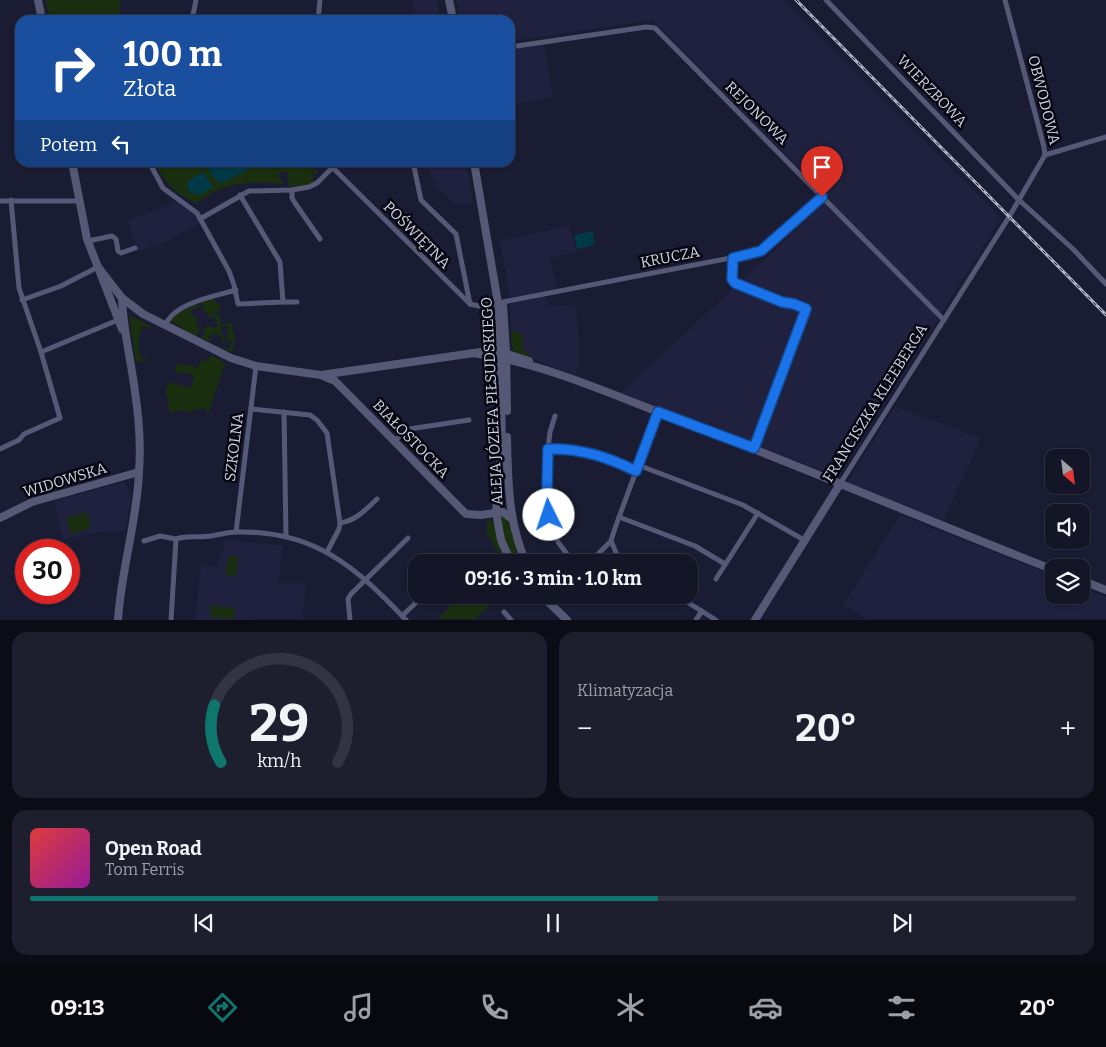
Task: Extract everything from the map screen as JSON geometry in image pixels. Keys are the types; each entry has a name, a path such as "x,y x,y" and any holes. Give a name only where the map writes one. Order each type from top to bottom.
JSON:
{"street":[{"path":"38,0 41,15"},
{"path":"193,15 196,0"},
{"path":"318,15 320,0"},
{"path":"445,0 447,15"},
{"path":"449,0 452,15"},
{"name":"WIERZBOWA","path":"826,0 1019,200 1072,249 1106,284"},
{"name":"OBWODOWA","path":"1005,0 1045,155 1019,200"},
{"name":"REJONOWA","path":"515,46 646,27 655,28 944,320"},
{"path":"1045,155 1106,137"},
{"path":"73,167 88,241 125,336"},
{"path":"152,167 163,188 194,210 200,219 226,263 236,290 238,304 298,302"},
{"path":"414,167 421,200 456,234 470,304 479,306 501,302"},
{"name":"ALEJA JÓZEFA PIŁSUDSKIEGO","path":"475,167 501,302"},
{"name":"ALEJA JÓZEFA PIŁSUDSKIEGO","path":"479,167 501,302 512,519"},
{"path":"200,219 240,195 254,190 292,190 313,186 332,168"},
{"name":"POŚWIĘTNA","path":"332,168 470,304"},
{"path":"292,190 292,198 320,239"},
{"path":"240,195 280,262 284,302"},
{"name":"KRUCZA","path":"501,302 761,251 822,197"},
{"path":"0,449 19,440 24,434 60,418 41,352 22,300 17,274 10,200"},
{"name":"FRANCISZKA KLEEBERGA","path":"754,620 1019,200"},
{"path":"0,201 79,201"},
{"path":"88,241 112,236 116,239 118,251 121,253 135,248"},
{"path":"733,258 732,279 735,283 782,302 806,309 754,448"},
{"path":"22,300 61,286 98,267"},
{"path":"98,267 122,298 133,307 165,326 231,358 256,366 321,375 492,350 754,448 1045,566"},
{"path":"165,326 170,317 184,307 236,290"},
{"path":"113,308 122,298"},
{"path":"118,620 120,594 139,472 138,422 125,336 122,298"},
{"path":"122,312 133,307"},
{"path":"41,352 118,320"},
{"name":"ALEJA JÓZEFA PIŁSUDSKIEGO","path":"497,522 496,512 502,444 504,355"},
{"name":"SZKOLNA","path":"236,532 256,366"},
{"name":"BIAŁOSTOCKA","path":"321,375 335,381 461,510 471,515 496,512"},
{"path":"251,408 310,415 317,420 327,433 340,522 339,529 328,552"},
{"path":"284,412 286,537"},
{"path":"598,554 611,541 658,412"},
{"path":"549,515 548,449 555,416"},
{"path":"394,441 409,430 469,420"},
{"path":"548,449 566,449 588,453 611,459 636,471"},
{"path":"638,465 742,505 804,540"},
{"name":"WIDOWSKA","path":"0,518 32,502 139,472"},
{"path":"340,522 347,522 358,516 377,499"},
{"path":"496,512 504,512 512,519 522,554"},
{"path":"716,579 758,513"},
{"name":"BIAŁOSTOCKA","path":"483,515 497,522"},
{"path":"619,517 695,546 726,564"},
{"path":"497,522 500,540 507,554"},
{"path":"144,541 160,536 176,540 236,532 286,537 328,552 349,566 366,580 404,618 416,604"},
{"path":"350,620 348,598 408,538"},
{"path":"171,620 176,540"},
{"path":"611,541 617,554"},
{"path":"558,542 567,554"},
{"path":"519,554 520,550"},
{"path":"1090,584 1106,590"},
{"path":"551,604 568,620"},
{"path":"555,604 568,620"},
{"path":"691,604 716,620"},
{"path":"696,620 702,611"},
{"path":"504,612 511,620"}],"shaded area":[{"path":"412,0 437,0 439,15 411,15 414,10"},
{"path":"456,0 783,0 1001,218 839,477 621,393 829,199 653,20 515,40 515,15 459,15"},
{"path":"544,45 553,97 515,104 515,49"},
{"path":"208,167 248,167 249,169 222,183 211,173"},
{"path":"430,167 467,167 473,203 456,204 434,186"},
{"path":"203,172 213,187 200,195 190,193 187,185 189,181"},
{"path":"180,200 193,210 202,222 155,248 152,244 149,248 137,252 128,221"},
{"path":"570,226 576,252 550,258 557,289 510,298 500,241"},
{"path":"593,231 594,245 577,249 574,235"},
{"path":"546,296 548,306 576,305 580,360 575,375 515,352 512,346 510,304"},
{"path":"895,406 981,438 943,521 847,483"},
{"path":"124,482 125,486 127,485 131,499 125,531 100,532 63,539 54,501"},
{"path":"900,515 1045,572 1045,604 1090,604 1090,591 1106,597 1106,619 867,619 843,605"},
{"path":"226,540 283,545 278,583 306,583 302,619 195,620 201,565 217,566"}],"green space":[{"path":"46,0 120,0 120,15 49,15"},
{"path":"157,167 314,167 318,172 315,175 312,171 314,182 306,186 289,187 287,172 279,172 279,178 284,181 284,184 241,184 214,192 196,203 177,192 167,183"},
{"path":"214,298 218,305 220,304 221,308 218,310 221,324 232,323 235,341 232,352 222,348 229,349 233,341 225,340 229,334 227,332 228,326 220,326 224,339 220,347 222,339 219,333 219,335 213,333 213,337 209,335 210,342 199,337 203,335 206,326 217,328 216,317 213,317 212,320 208,314 216,313 216,315 218,311 206,314 201,303"},
{"path":"199,304 200,307 191,310 193,317 197,316 196,325 200,327 196,337 194,336 195,333 193,335 188,330 186,332 170,321 180,312"},
{"path":"131,316 151,326 150,329 142,326 139,347 142,358 153,360 136,362 129,318"},
{"path":"516,331 523,336 523,349 533,358 515,352 512,346 511,332"},
{"path":"210,355 225,363 208,414 204,408 185,413 186,409 170,413 166,390 169,382 192,388 194,376 182,372 175,373 177,364 198,367 201,360 208,361"},
{"path":"87,512 91,528 71,534 66,518"},
{"path":"503,514 508,519 517,549 514,554 511,554 505,544 499,516"},
{"path":"487,518 494,523 499,543 505,554 499,554 487,534"},
{"path":"231,555 236,556 238,560 236,573 232,577 228,576 226,572 228,559"},
{"path":"453,604 491,604 475,619 437,619"},
{"path":"211,605 235,608 234,619 210,617"}],"railway":[{"path":"796,0 1106,315"}],"route":[{"path":"549,515 547,489 548,449 566,449 588,453 611,459 636,471 658,412 754,448 806,309 782,302 733,282 733,258 761,251 822,197"}]}
